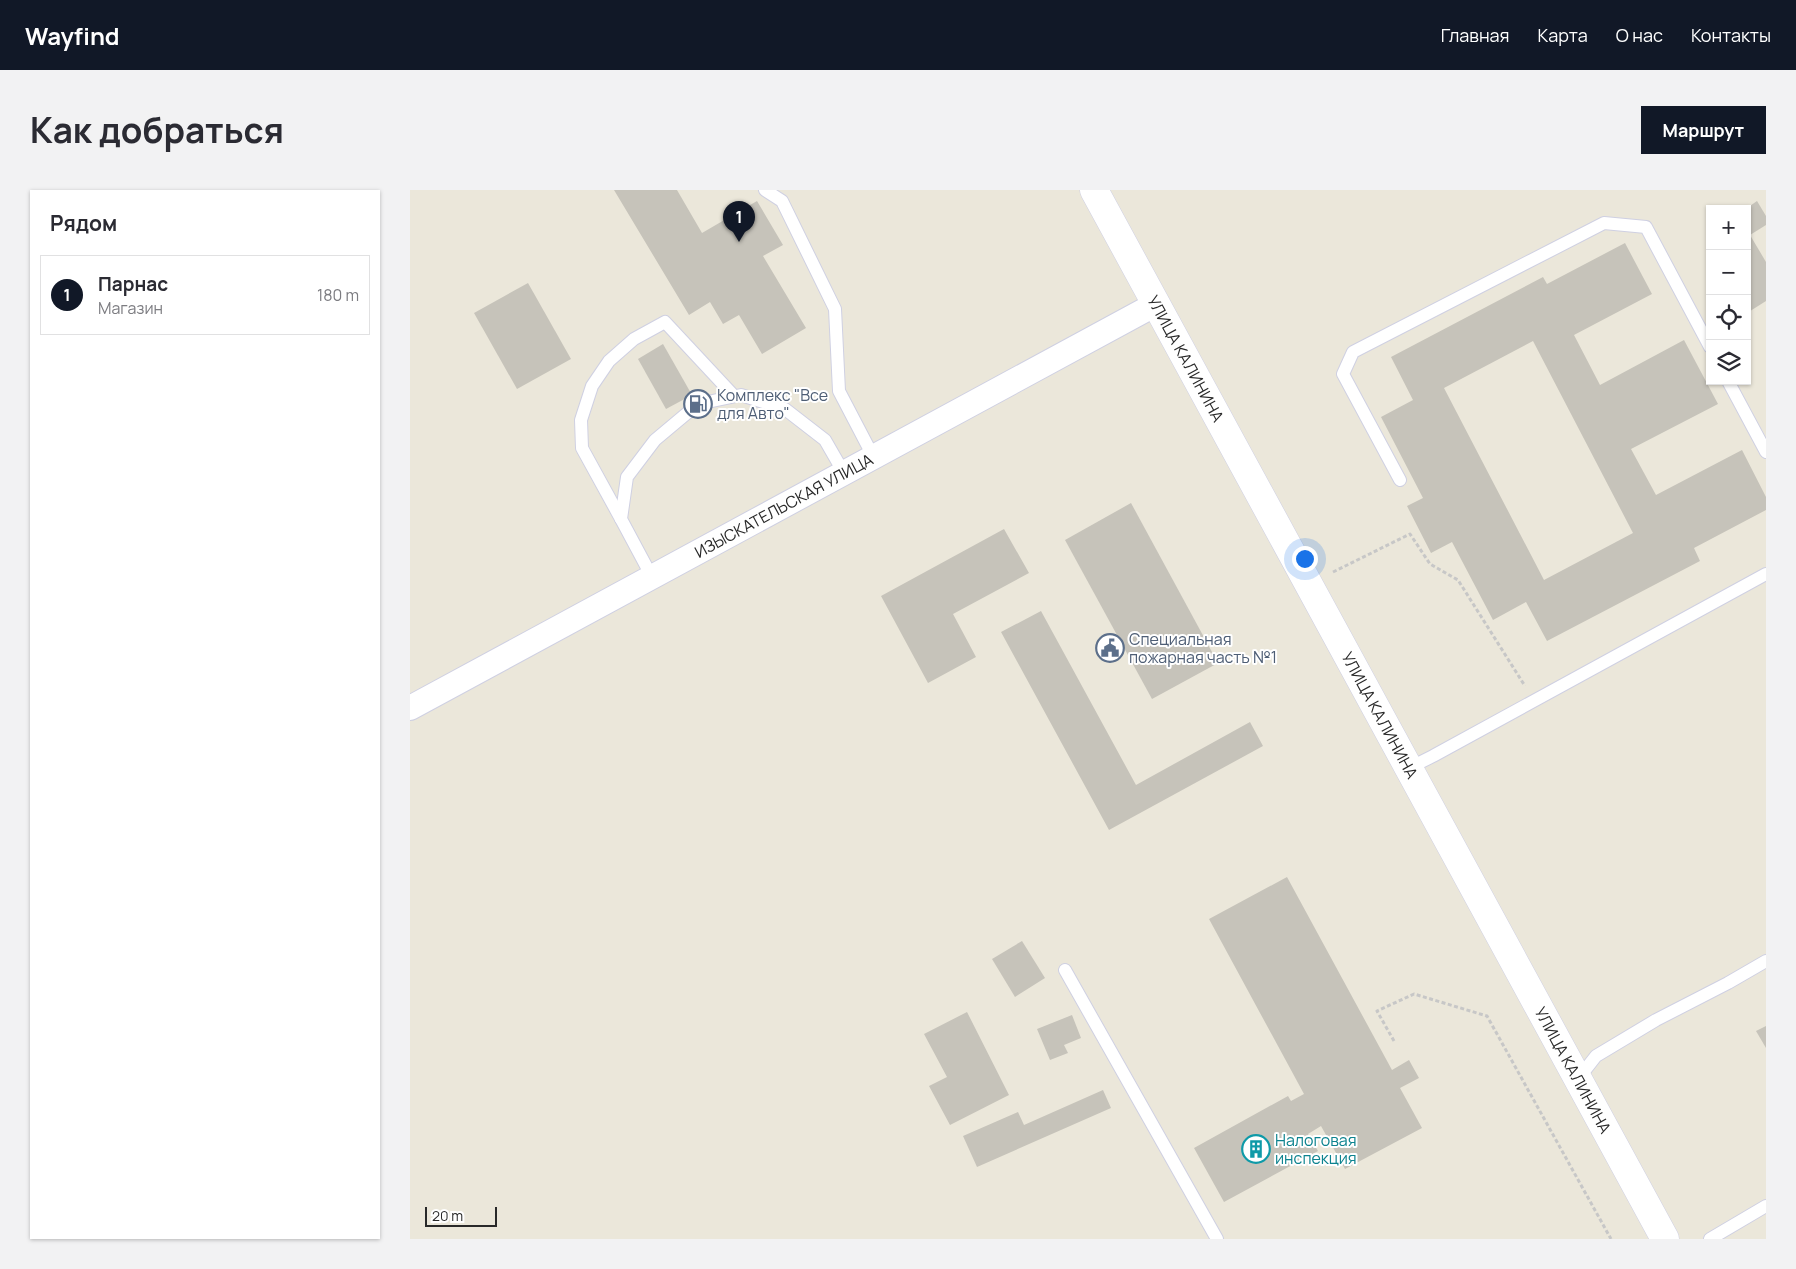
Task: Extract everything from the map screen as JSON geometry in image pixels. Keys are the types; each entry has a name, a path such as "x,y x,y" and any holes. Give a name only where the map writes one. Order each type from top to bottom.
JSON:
{"street":[{"name":"УЛИЦА КАЛИНИНА","path":"1094,190 1665,1239"},
{"name":"ИЗЫСКАТЕЛЬСКАЯ УЛИЦА","path":"410,708 1156,304"}],"lane":[{"path":"765,190 782,201 834,310 839,391 874,458"},
{"path":"1400,480 1342,374 1353,352 1604,223 1646,227 1706,340"},
{"path":"652,577 582,448 582,420 592,386 609,361 634,339 665,322 734,396"},
{"path":"1730,385 1766,452"},
{"path":"621,519 627,477 655,440 698,404 734,396 741,395 784,410 825,440 844,473"},
{"path":"1408,768 1766,574"},
{"path":"1578,1079 1596,1056 1656,1020 1728,983 1766,960"},
{"path":"1065,970 1217,1239"},
{"path":"1710,1239 1766,1206"}],"path":[{"path":"1333,572 1410,534 1430,564 1458,580 1534,700"},
{"path":"1394,1041 1376,1011 1414,994 1487,1016 1611,1239"}],"building":[{"path":"614,190 677,190 702,233 757,201 783,245 763,256 806,328 762,354 739,315 723,324 710,302 689,315"},
{"path":"1757,201 1766,216 1766,225 1751,234 1751,205"},
{"path":"1751,237 1766,262 1766,301 1751,310"},
{"path":"1625,243 1652,294 1574,335 1600,385 1684,340 1706,381 1706,385 1708,385 1718,404 1631,449 1656,495 1742,450 1766,497 1766,510 1694,548 1700,561 1547,641 1526,602 1493,620 1452,542 1431,553 1407,506 1423,498 1381,417 1413,400 1391,357 1543,277 1547,284","holes":["1533,341 1633,533 1544,580 1444,388"]},
{"path":"528,283 571,359 517,389 474,313"},
{"path":"663,344 692,395 666,409 638,359"},
{"path":"1131,503 1218,663 1152,699 1065,540"},
{"path":"1004,529 1029,573 953,614 976,657 928,683 881,596"},
{"path":"1041,611 1136,785 1250,722 1263,746 1109,830 1001,632"},
{"path":"1287,877 1392,1070 1409,1060 1419,1078 1400,1088 1422,1128 1345,1169 1321,1126 1308,1134 1318,1151 1224,1202 1194,1148 1288,1096 1291,1101 1304,1094 1209,919"},
{"path":"1022,941 1045,978 1015,997 992,959"},
{"path":"967,1012 1009,1095 950,1125 929,1086 947,1077 924,1034"},
{"path":"1072,1015 1081,1038 1064,1045 1068,1053 1050,1060 1037,1029"},
{"path":"1766,1026 1766,1048 1756,1031"},
{"path":"1103,1090 1111,1108 977,1167 963,1136 1018,1112 1024,1125"}],"place":[{"name":"Парнас","path":"739,242"},
{"name":"Комплекс \"Все для Авто\"","path":"698,404"},
{"name":"Специальная пожарная часть №1","path":"1110,648"},
{"name":"Налоговая инспекция","path":"1256,1149"}]}
